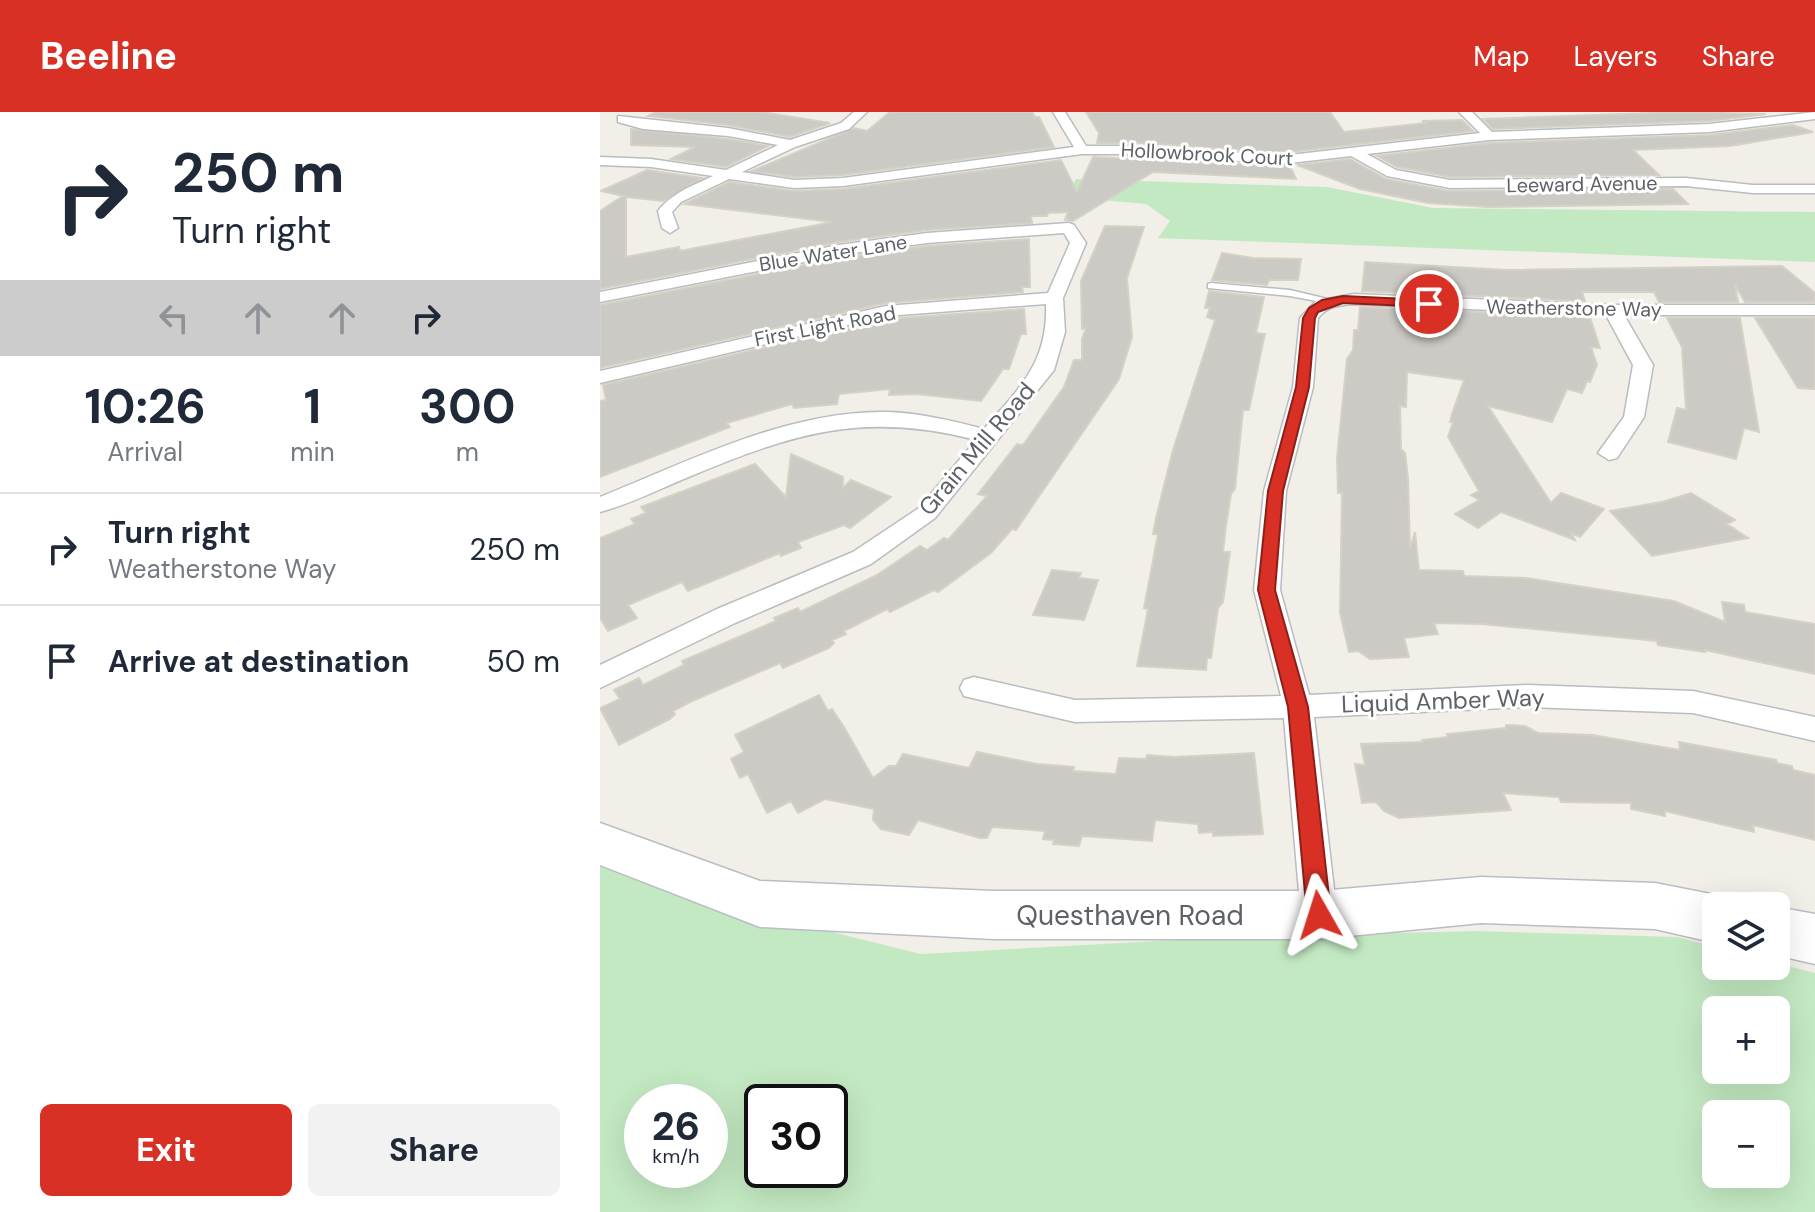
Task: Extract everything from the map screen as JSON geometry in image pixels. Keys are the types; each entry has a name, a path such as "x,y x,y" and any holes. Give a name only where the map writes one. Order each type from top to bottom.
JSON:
{"street":[{"path":"670,228 665,211 676,199 791,144 845,126 861,112"},
{"path":"1059,112 1082,150"},
{"path":"1465,112 1489,136"},
{"name":"Hollowbrook Court","path":"600,161 651,163 794,184 843,182 1082,150 1143,150 1281,160 1489,136 1709,128 1815,115"},
{"path":"622,119 643,125 728,132 791,144"},
{"name":"Leeward Avenue","path":"1356,153 1392,173 1450,184 1686,182 1753,189 1815,189"},
{"name":"Blue Water Lane","path":"600,297 839,250 927,238 1069,228"},
{"name":"Grain Mill Road","path":"600,677 726,616 862,558 927,513 1044,370 1056,332 1054,298 1078,243 1069,228"},
{"name":"First Light Road","path":"600,377 886,311 1054,298"},
{"path":"1319,915 1298,707 1267,590 1275,491 1303,387 1309,318 1313,310 1332,301"},
{"name":"Weatherstone Way","path":"1332,301 1612,310 1815,310"},
{"path":"1609,453 1634,417 1643,365 1612,310"},
{"path":"600,505 783,434 855,421 932,423 990,437"},
{"name":"Liquid Amber Way","path":"974,688 1075,711 1298,707 1528,696 1693,702 1815,729"},
{"name":"Questhaven Road","path":"600,844 760,904 993,915 1319,915 1481,900 1655,906 1702,916"},
{"path":"1790,934 1815,939"}],"lane":[{"path":"1211,286 1290,293 1332,301"}],"green space":[{"path":"1076,179 1327,187 1433,208 1815,212 1815,262 1158,238 1170,221 1146,204 1067,197"},
{"path":"600,859 666,891 921,954 1230,937 1476,931 1677,937 1702,943 1702,980 1790,980 1790,967 1815,973 1815,1212 600,1212"}],"building":[{"path":"656,112 762,112 830,123 790,137 728,125 648,116"},
{"path":"890,112 1032,112 1039,117 1054,147 843,175 794,177 752,171 854,128 867,131"},
{"path":"1086,112 1330,112 1344,132 1426,123 1422,121 1462,120 1473,131 1281,153 1143,143 1097,143 1099,133"},
{"path":"1679,112 1766,114 1709,121 1493,129 1483,119"},
{"path":"1793,125 1813,132 1730,146 1633,150 1659,175 1450,177 1397,167 1377,156 1489,143 1709,135"},
{"path":"631,129 768,146 726,167 671,159 695,147 631,145"},
{"path":"1093,157 1290,166 1296,179 1153,172 1073,221 1065,220 1068,212 1048,213 1047,216 1031,216 1032,223 927,230 839,242 600,289 600,211 623,196 601,191 647,170 703,178 663,201 626,197 626,257 679,247 680,251 833,222 684,204 729,182 794,191 843,189 1061,160 1077,192"},
{"path":"1350,159 1386,179 1449,191 1673,189 1688,204 1488,207 1428,203 1360,189 1297,165"},
{"path":"1105,226 1144,227 1127,278 1132,337 1119,379 1016,530 1012,529 991,553 938,592 934,590 890,612 887,609 844,631 846,634 832,640 834,643 829,648 783,668 780,663 690,702 673,711 675,714 670,719 619,745 600,708 620,699 614,690 639,678 643,685 684,665 682,661 776,621 774,618 798,608 800,612 877,575 920,546 927,550 944,538 948,540 987,496 978,494 1017,444 1023,445 1064,387 1074,360 1082,360 1082,339 1086,328 1082,329 1081,281"},
{"path":"1029,239 1030,287 1022,287 1023,292 886,303 600,368 600,305 840,258 927,246"},
{"path":"1222,253 1253,258 1301,259 1298,280 1269,280 1267,285 1212,280"},
{"path":"1365,262 1507,270 1782,266 1815,293 1815,302 1745,302 1735,285 1738,302 1659,302 1654,292 1582,292 1585,301 1362,291"},
{"path":"1209,291 1264,297 1256,333 1265,334 1249,410 1243,410 1235,489 1231,494 1226,526 1223,552 1230,552 1223,602 1218,608 1211,658 1207,658 1206,670 1137,666 1158,534 1153,534 1156,518 1173,450 1215,320 1207,317 1210,308 1205,308"},
{"path":"1360,307 1590,317 1600,348 1591,347 1597,365 1590,382 1587,381 1582,393 1567,389 1552,422 1488,406 1551,503 1561,493 1604,509 1580,537 1571,533 1575,540 1501,512 1478,528 1455,514 1479,500 1471,495 1479,491 1448,437 1464,380 1407,372 1406,407 1400,406 1401,449 1405,453 1408,478 1410,548 1415,532 1419,570 1463,571 1464,576 1526,578 1674,601 1725,622 1722,602 1744,605 1745,612 1815,624 1815,674 1705,650 1658,645 1657,641 1482,624 1434,623 1438,634 1404,638 1409,657 1370,659 1358,651 1349,652 1340,613 1342,493 1338,493 1337,458 1347,359 1353,350 1354,330 1358,330"},
{"path":"1024,309 1026,334 1021,334 1009,369 1003,369 981,401 917,394 889,395 890,389 839,394 837,404 794,408 792,404 727,423 730,427 600,477 600,401 606,400 603,385 886,319"},
{"path":"1667,318 1740,318 1759,432 1744,428 1736,459 1668,442 1677,408 1686,410 1682,347"},
{"path":"1755,318 1815,318 1815,389 1798,388"},
{"path":"791,454 843,477 843,488 851,480 891,497 850,528 844,525 798,542 801,548 781,556 780,553 688,591 682,582 628,605 637,618 608,631 600,618 600,538 635,524 631,519 646,513 641,507 755,464 786,497"},
{"path":"1691,493 1735,520 1727,524 1748,538 1652,556 1610,511 1662,502"},
{"path":"1052,570 1081,573 1079,578 1098,580 1084,620 1033,615"},
{"path":"819,695 828,711 832,709 844,727 873,778 889,766 896,766 903,754 969,768 977,752 1037,764 1074,767 1073,771 1116,774 1119,758 1254,753 1263,834 1213,836 1213,832 1199,833 1198,824 1155,820 1152,841 1082,836 1079,846 1053,844 1054,840 1043,839 1045,831 992,827 987,838 980,838 918,820 909,835 881,829 873,820 874,809 825,799 798,813 791,801 767,813 748,774 740,778 731,759 744,752 735,735"},
{"path":"1506,725 1525,726 1538,733 1592,735 1680,750 1679,742 1776,760 1777,763 1792,766 1793,770 1815,775 1815,840 1753,825 1754,832 1665,811 1665,816 1631,809 1631,803 1561,802 1559,797 1503,793 1511,810 1399,818 1384,811 1376,802 1362,803 1355,764 1365,765 1361,744 1423,742 1448,737 1447,734 1506,728"}],"route":[{"path":"1319,915 1298,707 1267,590 1275,491 1303,387 1309,318 1313,310 1343,299 1429,304"}]}
